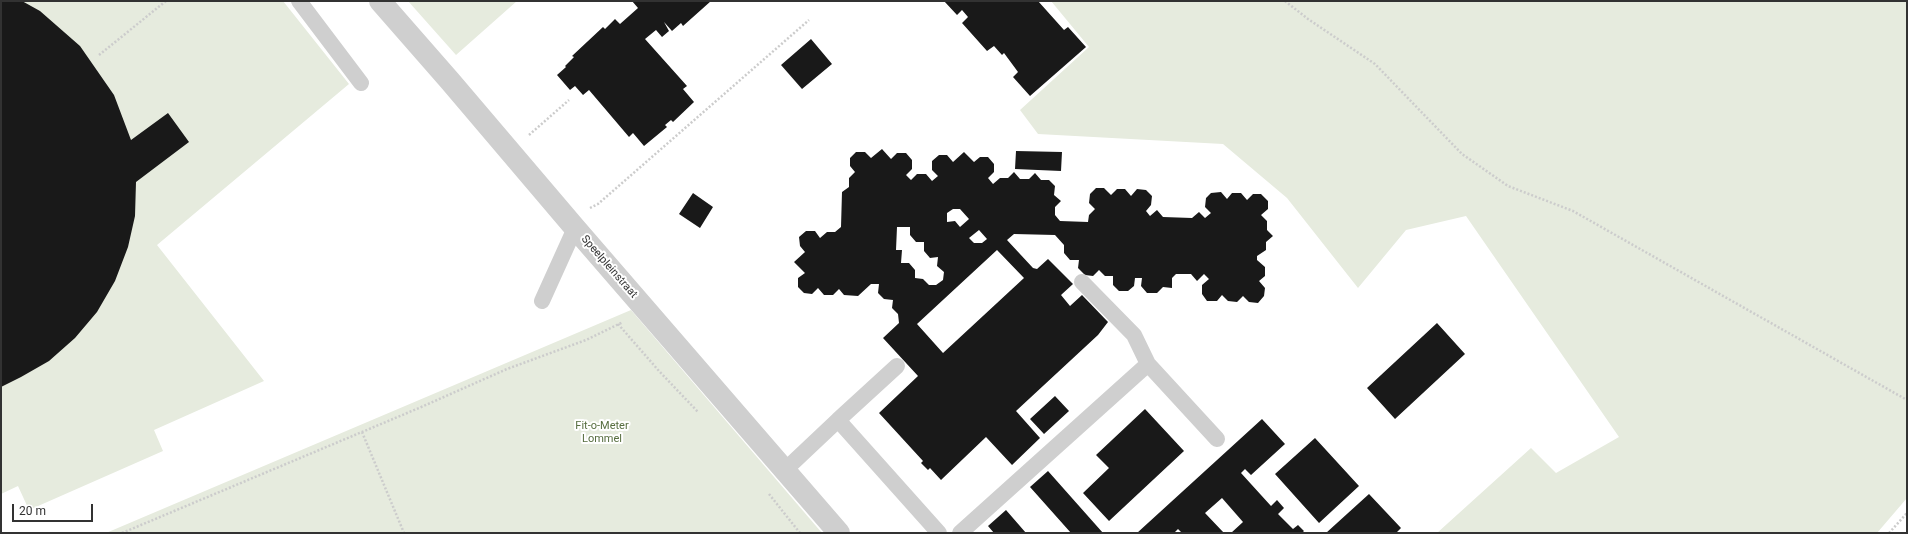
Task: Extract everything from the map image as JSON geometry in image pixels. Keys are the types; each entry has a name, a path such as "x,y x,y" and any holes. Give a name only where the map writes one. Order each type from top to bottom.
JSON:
{"street":[{"name":"Speelpleinstraat","path":"380,1 839,533"}],"lane":[{"path":"299,1 361,83"},
{"path":"542,302 571,223"},
{"path":"1082,282 1134,336 1148,364 1216,439"},
{"path":"960,533 1148,364"},
{"path":"785,470 897,366"},
{"path":"838,420 939,533"}],"path":[{"path":"99,55 166,1"},
{"path":"1285,1 1308,19 1375,64 1462,154 1508,186 1573,211 1907,400"},
{"path":"571,223 598,204 809,20"},
{"path":"510,151 569,100"},
{"path":"122,533 507,369 586,340 646,310"},
{"path":"618,324 659,371 703,416"},
{"path":"362,432 404,533"},
{"path":"768,492 800,533"},
{"path":"1889,533 1907,513"}],"green space":[{"path":"1,1 283,1 349,84 157,245 264,381 154,430 163,451 29,510 18,486 1,494"},
{"path":"408,1 517,1 456,55"},
{"path":"1051,1 1907,1 1907,498 1877,533 1437,533 1531,448 1556,473 1619,437 1466,216 1406,230 1358,288 1287,198 1223,144 1038,134 1020,110 1089,47"},
{"name":"Fit-o-Meter Lommel","path":"631,310 822,533 106,533"}],"building":[{"path":"1,1 22,1 40,11 80,46 114,95 131,140 168,113 189,142 136,182 135,216 128,247 115,281 97,312 75,338 49,361 1,387"},
{"path":"632,1 711,1 683,26 681,23 672,31 664,22 669,31 662,37 656,30 645,39 687,86 683,89 694,102 673,122 671,120 665,125 667,127 644,146 633,133 629,137 589,90 583,95 575,86 570,90 557,75 574,57 572,56 603,27 605,29 615,19 620,24 638,8"},
{"path":"944,1 1038,1 1064,30 1068,27 1086,47 1030,96 1013,77 1018,72 1004,53 1002,55 994,46 987,51 962,23 968,17 962,10 957,15"},
{"path":"811,39 832,64 802,89 781,65"},
{"path":"882,149 891,159 897,153 906,153 912,160 912,169 906,175 911,180 917,174 926,174 932,181 938,176 932,170 932,161 939,155 947,155 953,162 964,152 974,162 980,157 988,157 994,164 994,172 988,178 993,184 1000,178 1008,178 1014,172 1020,179 1029,179 1035,173 1041,180 1049,180 1055,186 1054,195 1061,201 1055,207 1055,215 1060,221 1088,222 1089,215 1095,209 1089,203 1090,194 1096,188 1104,188 1111,195 1117,189 1125,189 1131,196 1137,189 1146,190 1152,196 1151,205 1146,211 1150,216 1157,210 1163,217 1192,218 1199,212 1205,218 1211,213 1205,207 1206,198 1211,193 1221,192 1227,199 1232,193 1241,193 1247,200 1253,194 1261,194 1268,201 1268,209 1261,215 1267,221 1267,230 1273,236 1266,242 1266,250 1257,256 1257,260 1265,267 1265,276 1259,281 1265,288 1264,296 1258,303 1249,302 1243,296 1237,302 1228,301 1222,295 1217,301 1207,301 1202,294 1202,285 1209,279 1204,274 1197,281 1191,274 1176,274 1172,278 1172,288 1163,287 1157,293 1147,293 1141,286 1142,278 1135,278 1134,286 1128,291 1119,291 1113,285 1113,276 1105,276 1099,270 1093,276 1085,275 1078,268 1079,260 1070,260 1064,253 1064,245 1055,235 1014,234 1007,240 1033,268 1037,269 1048,259 1073,284 1061,295 1070,306 1082,295 1108,322 1098,335 1016,411 1040,438 1012,465 986,437 941,480 930,468 928,470 921,463 923,461 879,413 918,376 883,338 899,323 898,314 892,308 893,300 884,299 878,293 879,284 871,284 858,296 844,295 839,289 833,295 824,295 818,288 812,294 804,293 798,287 798,278 805,273 794,262 805,252 800,246 799,237 806,231 815,231 820,238 827,232 835,232 841,227 842,192 849,187 849,178 855,172 850,166 850,158 856,152 865,152 871,158","holes":["953,209 960,209 969,219 960,227 955,221 947,222 947,213","897,227 910,227 910,235 916,242 924,242 924,251 930,258 938,257 937,266 944,272 943,280 936,285 929,285 923,279 915,278 915,270 909,263 901,263 902,250 896,250","979,230 987,239 982,243 974,243 969,238","997,250 1024,278 943,353 917,324"]},
{"path":"1016,151 1062,152 1061,171 1015,169"},
{"path":"693,193 713,207 700,228 679,214"},
{"path":"1437,323 1465,354 1395,419 1367,388"},
{"path":"1055,396 1069,411 1044,434 1030,419"},
{"path":"1145,409 1184,451 1109,521 1083,493 1109,468 1096,455"},
{"path":"1262,419 1285,444 1251,475 1245,469 1241,473 1271,506 1277,500 1284,508 1278,514 1293,529 1298,525 1304,531 1302,533 1231,533 1243,522 1222,498 1205,513 1224,533 1182,533 1178,529 1174,533 1137,533"},
{"path":"1315,438 1359,486 1319,523 1275,474"},
{"path":"1048,471 1103,533 1071,533 1030,487"},
{"path":"1369,494 1401,528 1396,533 1326,533"},
{"path":"1006,510 1026,533 994,533 988,526"}]}
